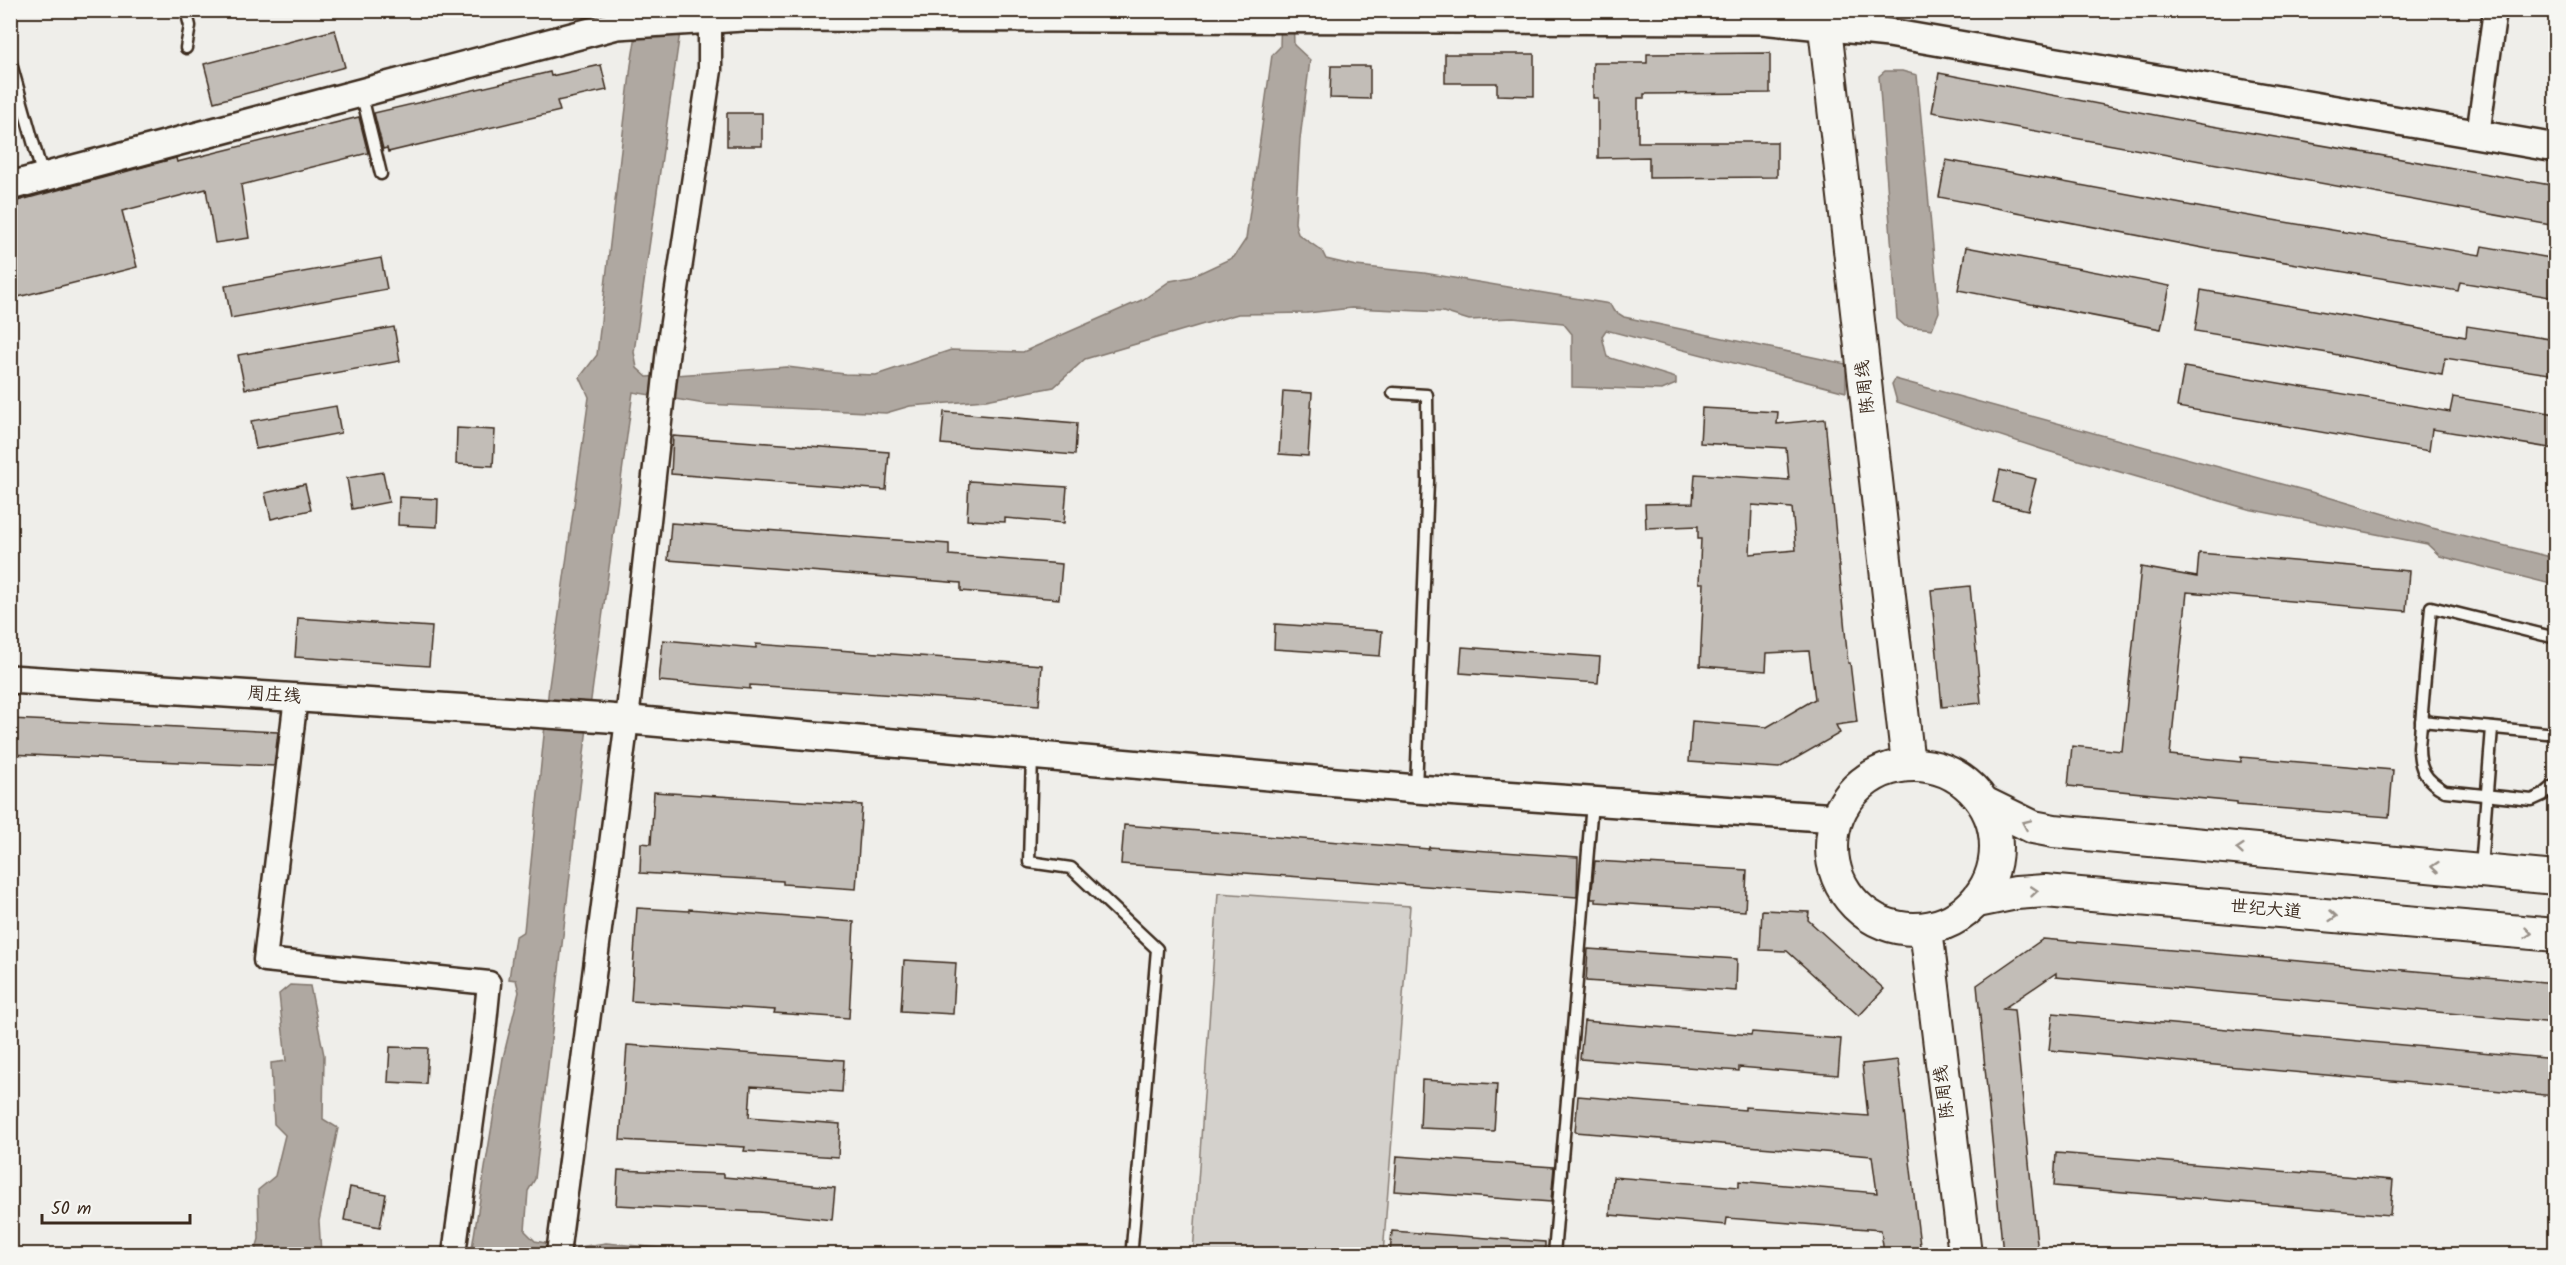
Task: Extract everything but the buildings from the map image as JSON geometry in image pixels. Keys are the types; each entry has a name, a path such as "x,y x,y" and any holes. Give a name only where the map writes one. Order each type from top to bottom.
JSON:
{"main road":[{"name":"陈周线","path":"1824,19 1908,764"},
{"path":"1986,804 1997,837 1994,871 1977,901 1954,920 1926,928 1897,928 1871,917 1849,899 1836,874 1831,846 1836,818 1852,791 1869,778 1877,772 1908,764 1939,767 1966,781 1986,804 2032,827 2054,831 2556,878"},
{"name":"世纪大道","path":"1977,901 2016,893 2045,891 2556,935"},
{"name":"陈周线","path":"1926,928 1965,1254"}],"street":[{"path":"2478,135 2495,10"},
{"path":"10,186 617,25 706,15 1257,19 1824,19 1889,33 2556,148"},
{"path":"558,1254 618,719 668,349 710,70 706,15"},
{"name":"周庄线","path":"10,679 618,719 1416,789 1592,803 1836,818"},
{"path":"296,698 266,960 489,983 454,1254"}],"lane":[{"path":"186,10 190,26 186,48"},
{"path":"10,60 43,177"},
{"path":"361,92 381,174"},
{"path":"1393,393 1427,395 1428,482 1416,789"},
{"path":"2556,638 2431,607 2419,765 2433,785 2445,791 2532,800 2543,795 2556,783"},
{"path":"2421,721 2556,734"},
{"path":"2480,871 2492,728"},
{"path":"1032,756 1029,862 1071,868 1157,949 1132,1248"},
{"path":"1554,1254 1592,803"}],"shaded area":[{"path":"1281,10 1293,11 1294,45 1310,60 1300,139 1295,223 1298,234 1322,251 1326,259 1356,266 1424,273 1610,304 1613,310 1624,317 1846,364 1846,392 1606,330 1602,336 1607,357 1676,378 1676,384 1662,390 1572,387 1572,334 1563,323 1513,318 1469,320 1443,312 1352,308 1307,313 1238,314 1085,359 1054,387 986,400 910,406 886,413 705,404 633,392 586,736 535,1179 528,1191 525,1231 535,1241 572,1248 606,1243 724,1254 529,1252 529,1254 471,1254 503,1058 519,992 516,980 509,979 515,937 524,931 549,686 589,397 580,377 597,355 631,65 640,11 683,11 634,352 637,368 647,377 787,367 876,375 951,350 1023,352 1144,299 1170,281 1191,277 1234,257 1246,239 1272,55 1280,47"},
{"path":"1885,71 1902,71 1917,75 1939,312 1932,329 1905,326 1897,319 1879,76"},
{"path":"1895,379 2311,492 2432,528 2555,558 2555,585 2440,556 2427,544 2248,509 2044,450 1897,402 1892,384"},
{"path":"1218,893 1410,906 1383,1254 1193,1254"},
{"path":"290,985 310,986 324,1055 323,1119 338,1128 319,1221 321,1254 245,1254 256,1249 259,1239 258,1190 275,1176 285,1135 274,1124 271,1063 286,1061 279,994"}]}
